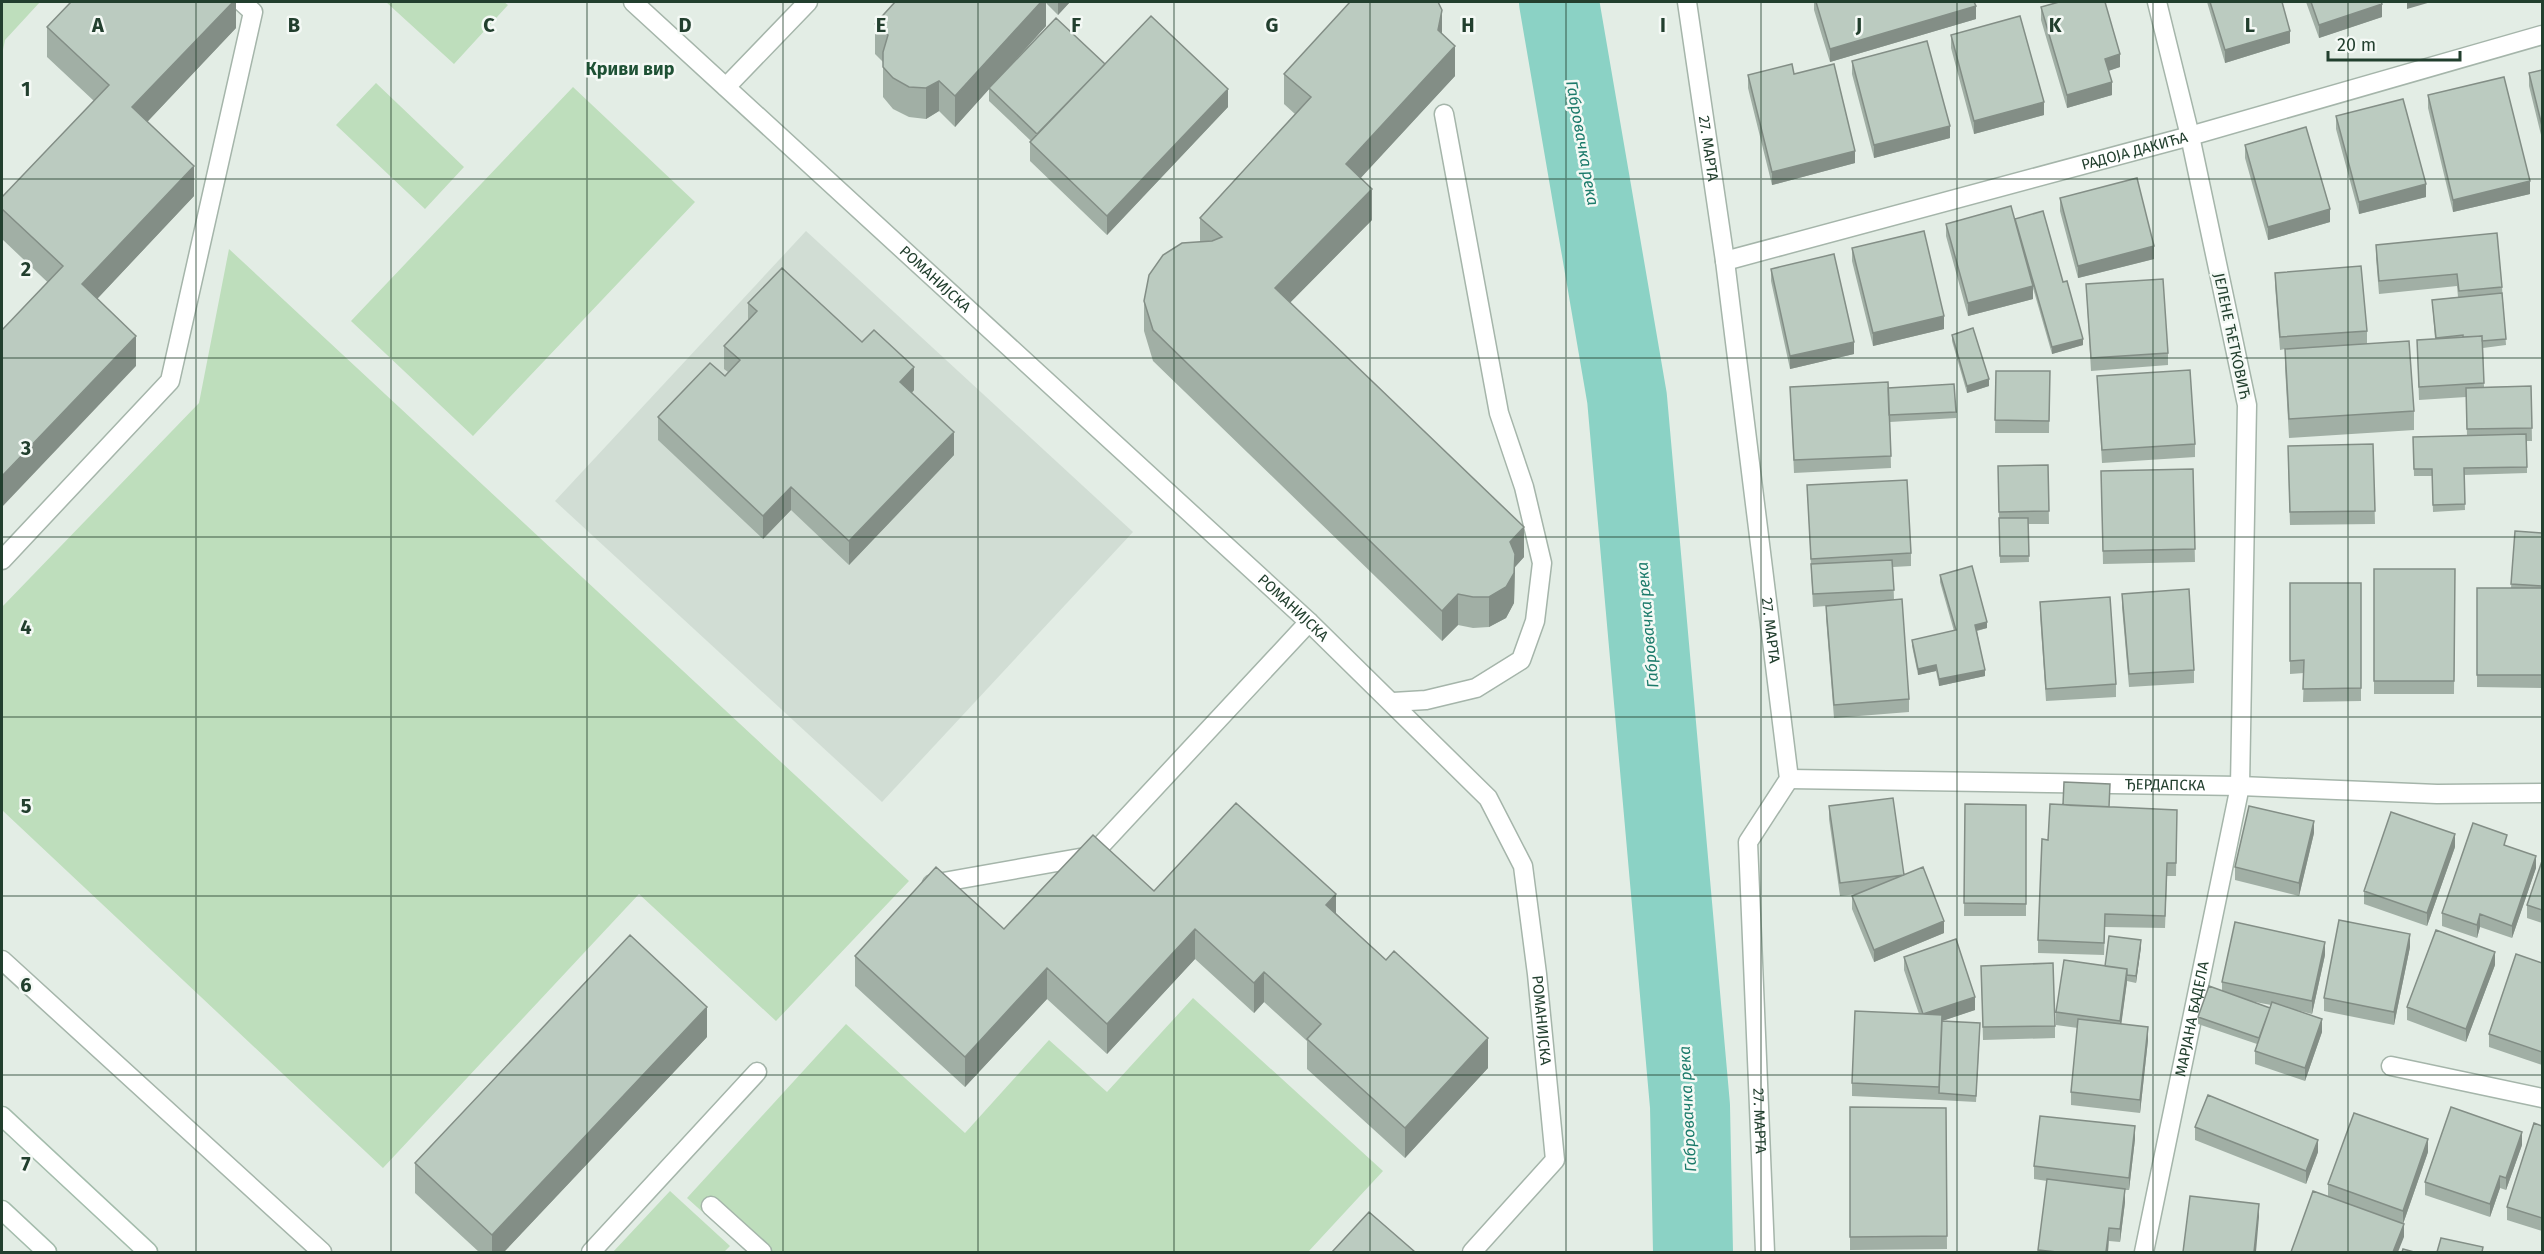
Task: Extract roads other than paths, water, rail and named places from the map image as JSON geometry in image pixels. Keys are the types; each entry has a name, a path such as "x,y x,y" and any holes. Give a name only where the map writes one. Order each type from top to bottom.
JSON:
{"street":[{"path":"2,560 170,381 253,12 242,2"},
{"name":"РОМАНИЈСКА","path":"633,2 1309,622 1393,702 1488,798 1523,866 1537,974 1555,1160 1472,1252"},
{"path":"726,87 808,2"},
{"name":"27. МАРТА","path":"1687,2 1725,261 1789,778 1748,842 1765,1252"},
{"name":"ЈЕЛЕНЕ ЋЕТКОВИЋ","path":"2157,2 2190,136 2247,405 2240,786"},
{"name":"РАДОЈА ДАКИЋА","path":"1725,261 2190,136 2542,36"},
{"path":"1393,702 1426,700 1476,688 1521,660 1535,621 1542,563 1524,487 1499,413 1443,114"},
{"path":"932,885 1091,856 1309,622"},
{"name":"ЂЕРДАПСКА","path":"1789,778 2240,786 2437,794 2542,793"},
{"name":"МАРЈАНА БАДЕЛА","path":"2144,1252 2240,786"},
{"path":"2,960 322,1252"},
{"path":"2391,1066 2542,1098"},
{"path":"591,1252 757,1072"},
{"path":"2,1116 148,1252"},
{"path":"711,1206 762,1252"},
{"path":"2,1210 47,1252"}],"waterway":[{"name":"Габровачка река","path":"1559,2 1627,398 1690,1106 1693,1252"}],"district":[{"name":"Криви вир","path":"630,69"}]}
